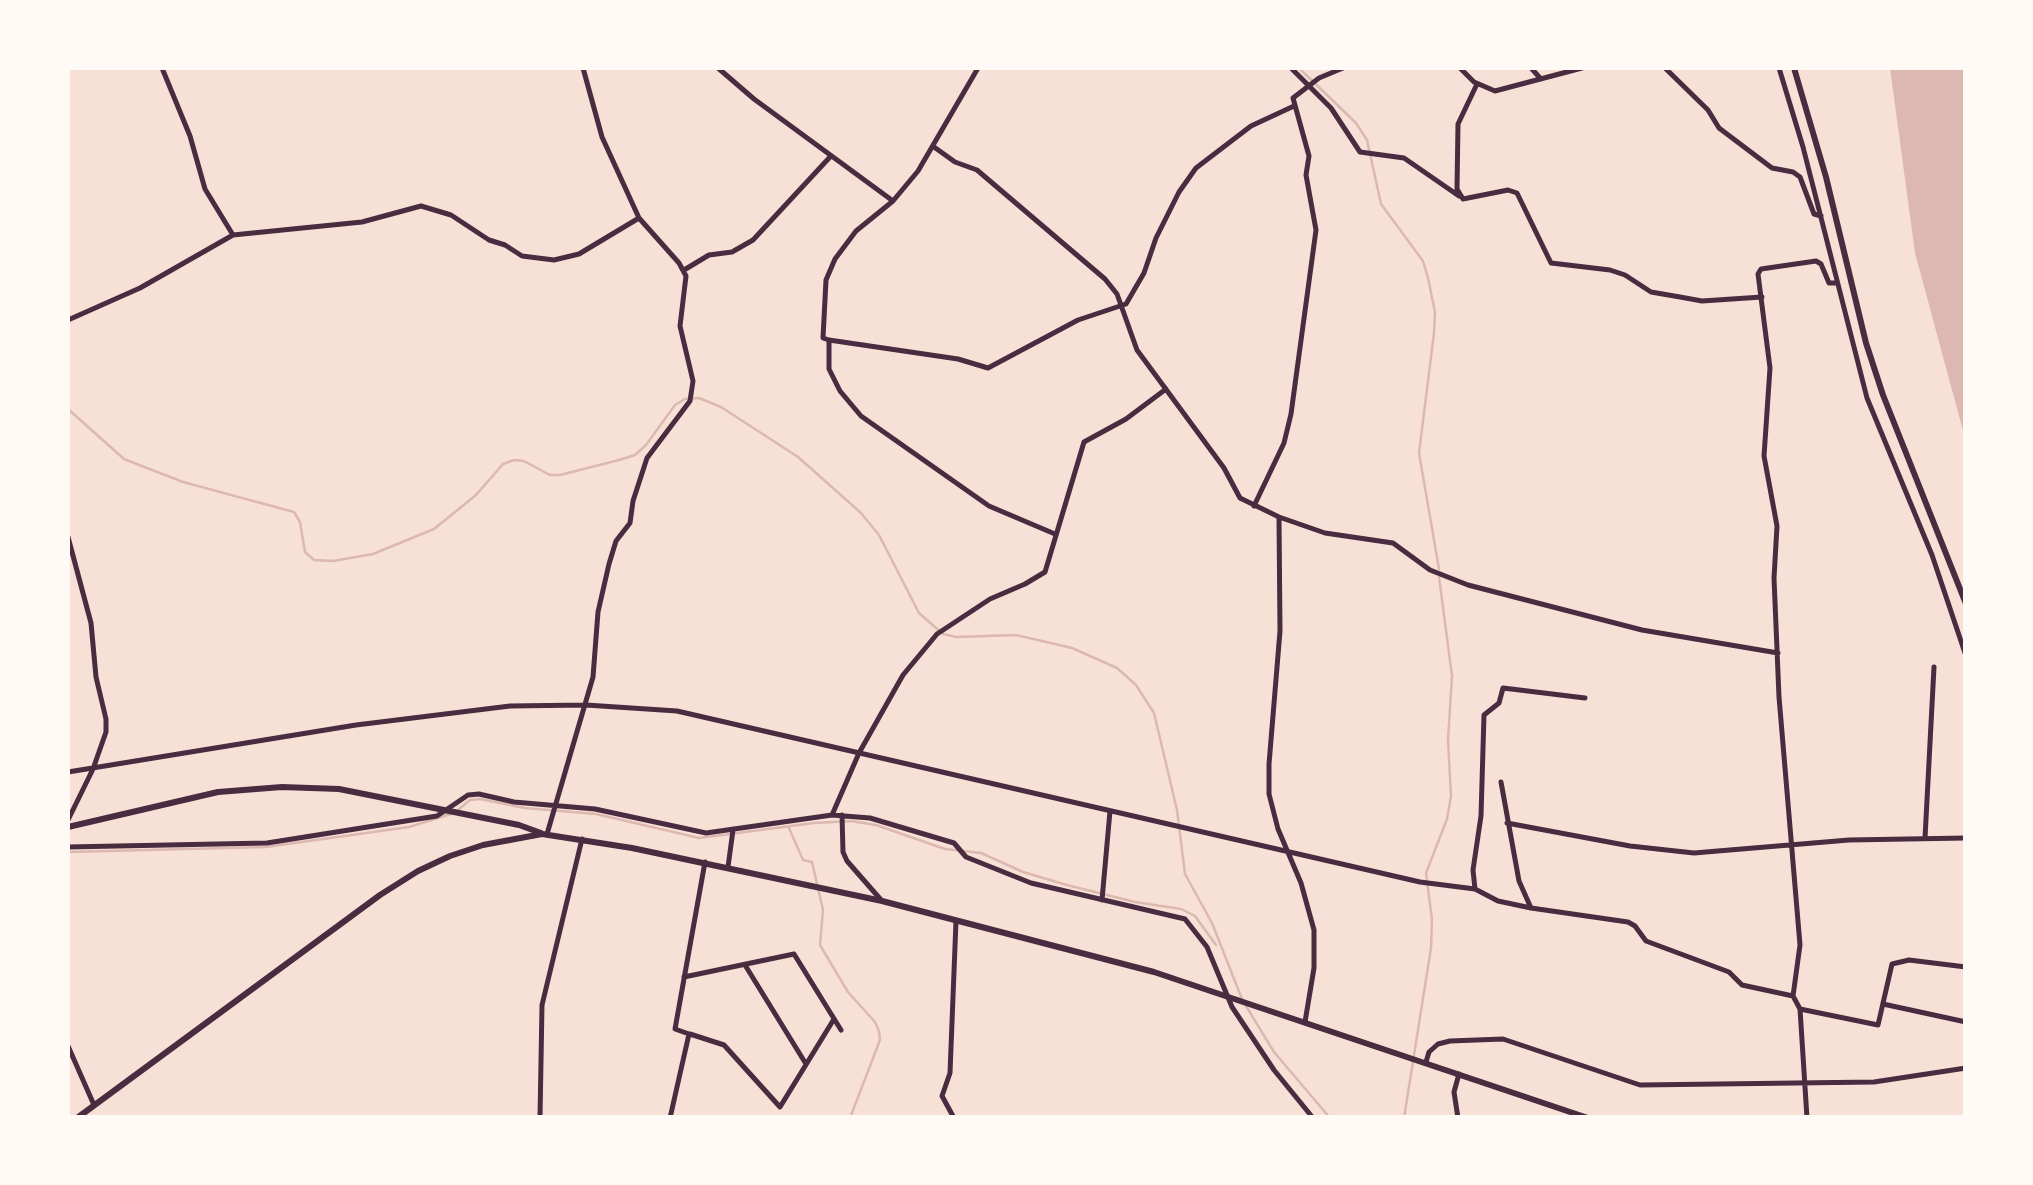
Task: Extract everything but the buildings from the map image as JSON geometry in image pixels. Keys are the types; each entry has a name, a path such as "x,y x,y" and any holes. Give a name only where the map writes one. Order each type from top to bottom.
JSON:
{"main road":[{"path":"1794,68 1826,177 1866,343 1966,604"},
{"path":"68,823 218,792 282,787 338,789 447,810 545,834 705,862 882,901 1154,972 1588,1118"},
{"path":"78,1118 418,871 484,845 545,834"}],"street":[{"path":"162,68 190,136 205,189 234,235"},
{"path":"545,834 593,677 598,612 612,552 630,524 646,458 690,401 693,381 680,326 684,270 639,218 602,136 583,68"},
{"path":"718,68 830,157 893,201"},
{"path":"978,68 934,148 893,201 856,231 835,259 826,280 823,338 958,358 988,368 1078,320 1126,304 1138,286 1156,238 1196,168 1251,126 1294,106"},
{"path":"1291,68 1331,108 1360,152 1404,158 1471,200 1508,190 1517,193 1551,263 1610,270 1651,292 1680,298 1762,298"},
{"path":"1254,506 1278,457 1292,414 1316,230 1306,175 1309,156 1293,98 1324,71 1344,68"},
{"path":"1460,68 1477,84 1495,91 1582,68"},
{"path":"1531,68 1540,80"},
{"path":"1666,68 1708,110 1719,128 1772,168 1800,177 1814,214 1821,216"},
{"path":"1779,68 1878,429 1932,555 1966,656"},
{"path":"1459,196 1458,124 1477,84"},
{"path":"934,148 954,162 977,170 1105,279 1117,294 1137,350 1224,468 1240,498 1325,533 1393,543 1445,577 1642,630 1778,654"},
{"path":"684,270 709,255 732,252 753,240 830,157"},
{"path":"68,320 140,288 234,235 362,222 421,206 451,215 522,256 554,260 579,254 639,218"},
{"path":"1807,1118 1800,1009 1794,996 1800,946 1778,654 1776,526 1764,456 1770,368 1758,274 1760,269 1816,262 1821,264 1829,283 1837,284"},
{"path":"830,340 829,370 840,392 861,416 990,506 1055,534"},
{"path":"832,814 859,753 903,674 937,634 990,598 1045,572 1084,442 1126,419 1166,389"},
{"path":"1279,517 1280,632 1268,764 1272,809 1290,851 1315,944 1305,1022"},
{"path":"68,538 91,623 96,677 106,719 106,732 93,769 68,823"},
{"path":"1926,838 1934,667"},
{"path":"1476,889 1473,870 1481,816 1484,716 1500,703 1503,688 1585,698"},
{"path":"68,772 356,725 510,706 678,711 1420,882 1476,889 1498,900 1532,908 1628,922 1646,941 1728,972 1742,986 1794,996"},
{"path":"1501,782 1520,880 1532,908"},
{"path":"68,847 266,842 377,828 447,810 468,796 479,794 553,809 595,809 706,834 832,814 883,820 1031,883 1103,896 1185,919 1207,947 1274,1070 1313,1118"},
{"path":"1103,896 1110,811"},
{"path":"842,815 843,852 847,861 882,901"},
{"path":"1507,823 1694,854 1790,845 1966,838"},
{"path":"728,867 732,830"},
{"path":"540,1118 542,1005 582,838"},
{"path":"705,862 675,1029 724,1045 780,1107 834,1019"},
{"path":"954,1118 942,1096 950,1074 956,920"},
{"path":"684,977 794,954 841,1030"},
{"path":"1800,1009 1878,1025 1892,964 1909,960 1966,968"},
{"path":"744,965 806,1064"},
{"path":"1883,1004 1966,1022"},
{"path":"670,1118 689,1034"},
{"path":"1419,1060 1438,1044 1450,1041 1504,1039 1640,1085 1874,1082 1966,1068"},
{"path":"68,1046 99,1118"},
{"path":"1458,1118 1454,1092 1460,1074"}],"shaded area":[{"path":"1890,68 1965,68 1965,438 1915,253"}],"waterway":[{"path":"1299,68 1356,123 1367,140 1381,204 1423,261 1428,278 1435,312 1434,333 1419,453 1439,569"},
{"path":"68,409 124,459 183,482 294,512 300,522 305,552 314,560 333,561 373,554 434,529 476,495 503,464 524,461 550,475 560,475 619,460 635,455 646,445 675,405 685,399 699,398 721,407 798,457 861,513 879,535 919,613 943,634 1016,635 1072,648 1117,668 1136,685 1154,713 1177,810 1185,874 1212,923 1242,999"},
{"path":"1404,1118 1431,948 1426,873 1447,819 1451,796 1448,740 1452,676 1439,577"},
{"path":"458,810 470,800 480,799 525,808 596,814 699,838 814,823 851,821 876,825 945,849 981,853 1023,872 1067,885 1181,909 1195,916 1216,945"},
{"path":"68,852 266,847 409,827 451,814"},
{"path":"789,828 803,860 812,862 823,910 820,945 848,992 879,1031 880,1040 850,1118"},
{"path":"1246,1006 1274,1052 1330,1118"}]}
